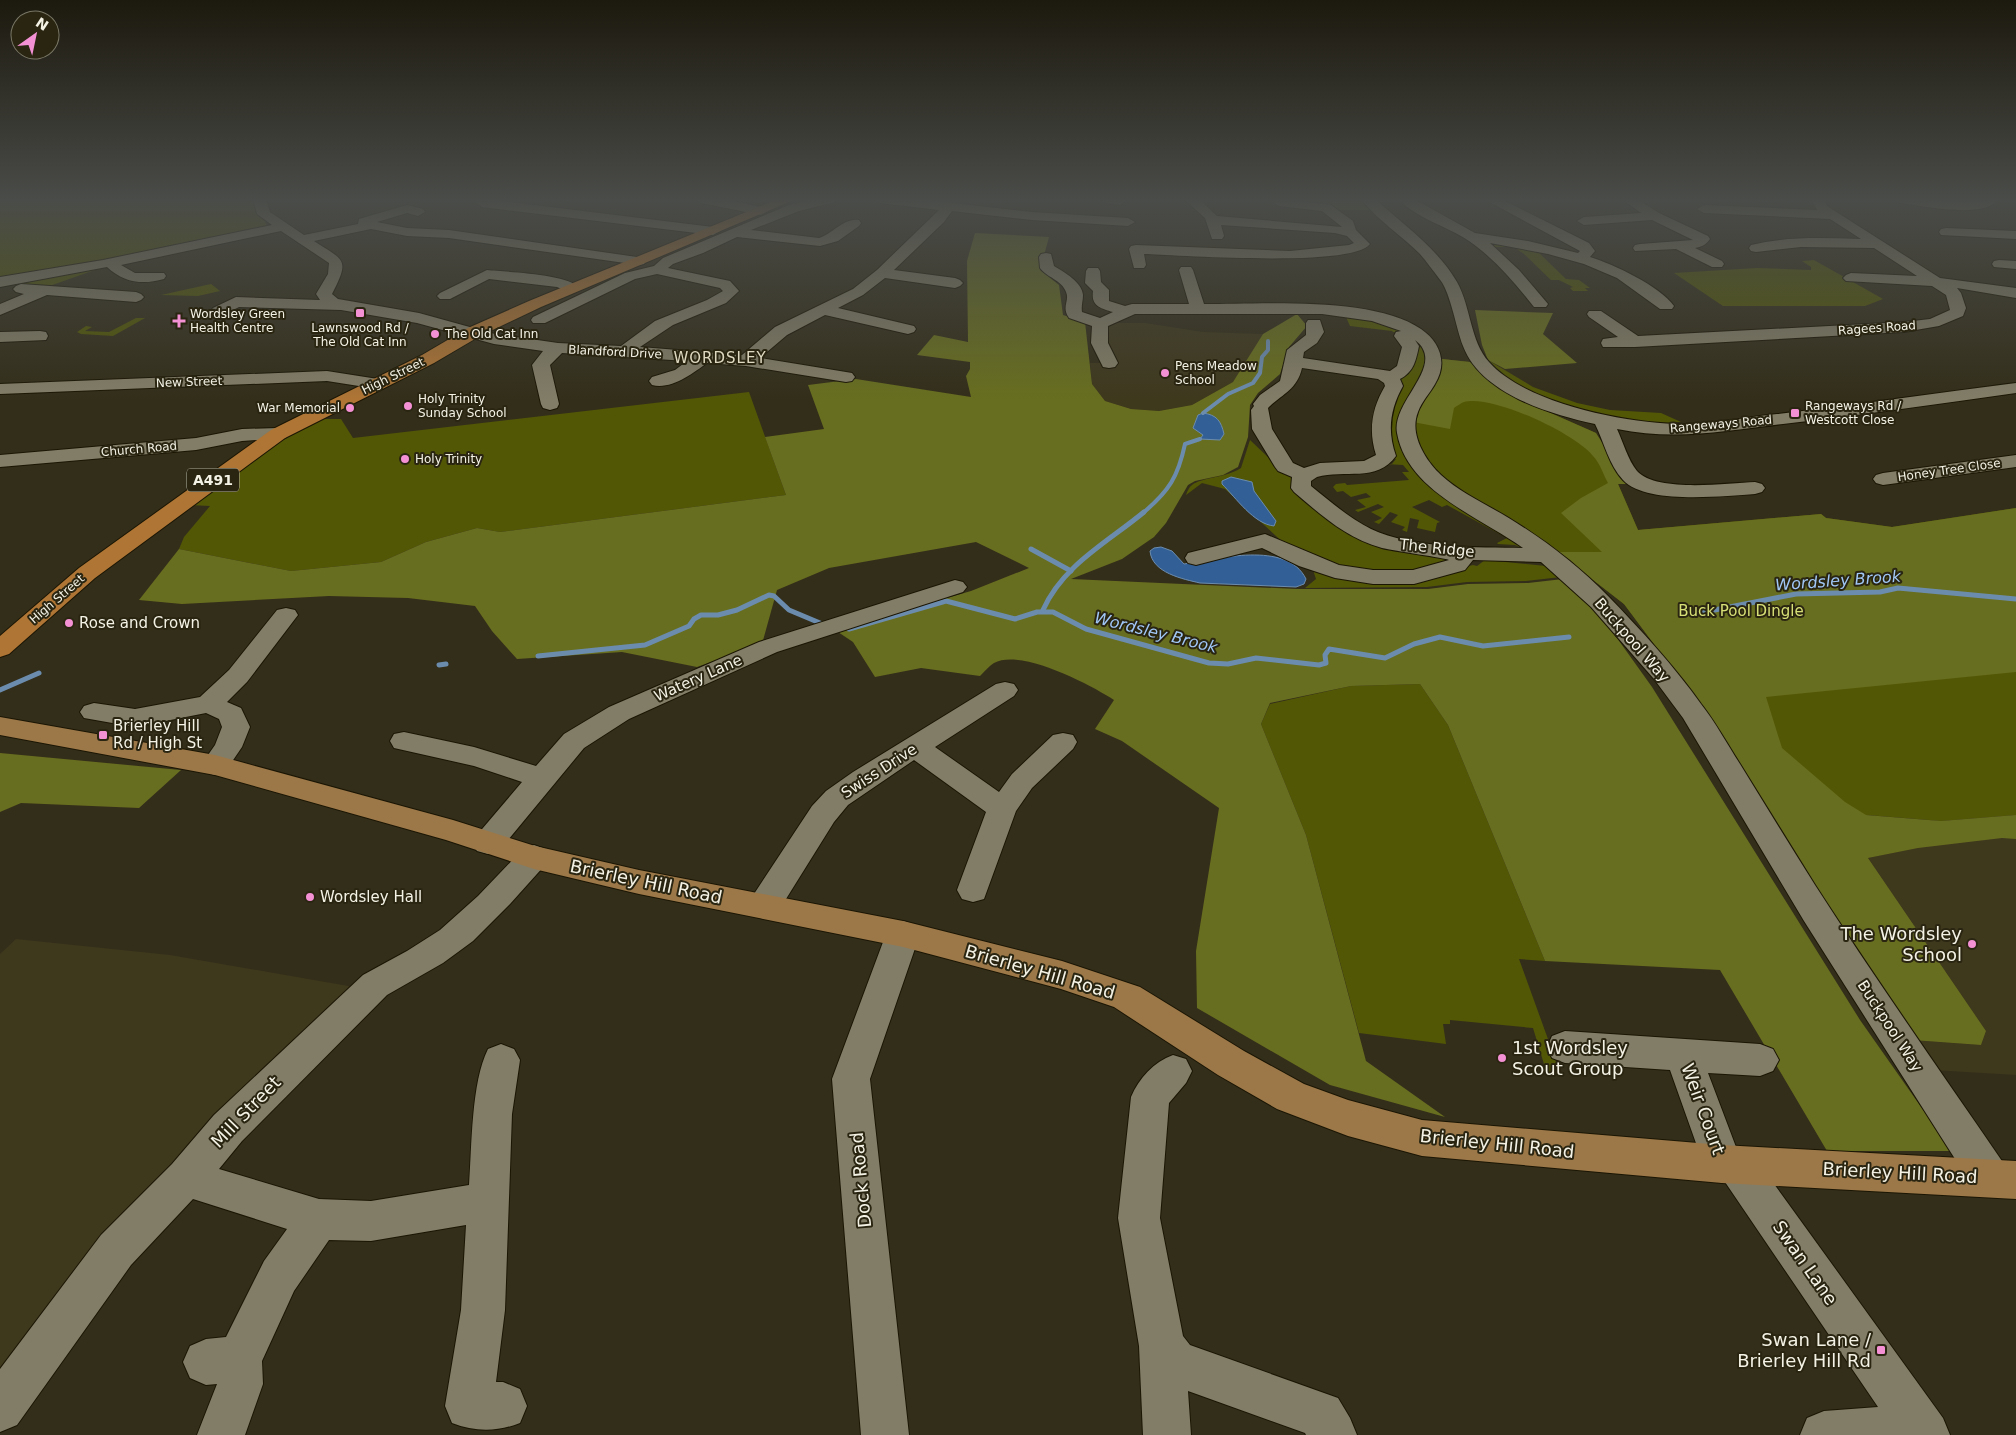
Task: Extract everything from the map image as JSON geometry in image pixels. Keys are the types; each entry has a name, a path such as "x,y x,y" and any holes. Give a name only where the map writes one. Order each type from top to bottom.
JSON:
{"highway":[{"name":"High Street","path":"5,643 88,573 156,521 278,434 428,359 474,332 575,299 631,266"}],"main road":[{"name":"Brierley Hill Road","path":"0,726 201,762 444,828 534,858 639,882 903,934 1062,974 1127,997 1231,1063 1291,1096 1348,1118 1422,1138 1730,1164 2003,1179"},
{"name":"Brierley Hill Road","path":"0,740 53,736"}],"street":[{"path":"0,282 94,266"},
{"path":"114,266 118,271 128,276 142,279 159,276"},
{"path":"336,266 335,274 324,294 331,303 341,305"},
{"path":"539,320 575,299 630,276 659,269 662,266"},
{"path":"746,361 781,331 858,292 889,266"},
{"path":"1047,266 1073,290 1075,295 1072,308 1075,315 1112,318"},
{"name":"Rangeways Road","path":"1437,266 1450,283 1472,348 1482,365 1492,375 1516,391 1533,399 1604,422 1670,430 1696,429 1842,412 2016,388"},
{"path":"1505,266 1540,304"},
{"path":"1598,266 1638,285 1666,306"},
{"name":"Ragees Road","path":"1609,343 1858,330 1933,323 1957,313 1958,308 1953,293 1911,266"},
{"path":"625,351 634,342 656,328 674,318 722,299 731,291 725,284 669,274 659,269"},
{"path":"1186,270 1198,309"},
{"name":"Buckpool Way","path":"1093,271 1093,283 1101,290 1100,299 1103,304 1110,308 1112,318 1132,309 1347,311 1398,323 1415,331 1426,340 1433,352 1432,372 1410,409 1406,421 1410,442 1420,463 1433,479 1464,501 1509,528 1545,555 1602,604 1693,711 1827,931 2003,1179"},
{"path":"882,273 946,284"},
{"path":"445,296 487,274 560,283 575,299"},
{"path":"1857,276 1974,285 2016,293"},
{"path":"1638,285 1655,285"},
{"path":"0,286 136,297"},
{"path":"0,310 44,291"},
{"name":"Blandford Drive","path":"219,310 236,302 341,305 419,318 494,339 558,348 625,351 746,361 846,377"},
{"path":"824,310 899,325"},
{"path":"1595,314 1636,342"},
{"path":"1109,363 1100,348 1097,333 1112,318"},
{"path":"1314,323 1316,333 1312,340 1296,350 1290,379 1285,386 1266,398 1261,407 1262,429 1285,467 1304,475 1322,469 1369,466 1381,462 1386,456 1380,429 1382,410 1394,386 1392,380 1388,377"},
{"path":"0,337 40,336"},
{"path":"1293,362 1360,370 1388,377 1400,374 1405,369 1411,346 1402,336"},
{"path":"550,404 549,377 541,366 548,355 558,348"},
{"path":"658,381 684,374 703,358"},
{"path":"1512,370 1543,388 1581,401 1595,405 1629,408"},
{"name":"New Street","path":"0,389 327,376 345,377 378,384"},
{"path":"1660,410 1681,418 1696,429"},
{"path":"1604,422 1630,476 1638,482 1661,488 1689,491 1756,485"},
{"name":"Church Road","path":"0,461 196,444 242,435 278,434"},
{"name":"Honey Tree Close","path":"1884,480 2016,461"},
{"name":"The Ridge","path":"1304,475 1301,479 1301,488 1344,522 1364,533 1388,542 1419,548 1545,555"},
{"path":"1196,558 1265,541 1307,561 1335,571 1373,577 1414,577 1457,565 1468,552"},
{"name":"Watery Lane","path":"488,843 574,741 619,713 768,647 954,587"},
{"path":"94,712 135,718 209,704 238,676 286,614"},
{"name":"Swiss Drive","path":"764,906 823,814 837,798 863,779 993,697"},
{"path":"201,762 228,747 236,727 231,714 209,704"},
{"path":"404,741 516,767 540,779"},
{"path":"973,890 1002,809 1022,781 1063,742"},
{"path":"916,747 1002,809"},
{"name":"Mill Street","path":"0,1408 116,1250 186,1178 228,1128 375,985 399,973 459,933 508,887 534,858"},
{"name":"Dock Road","path":"885,1435 851,1079 903,934"},
{"name":"Weir Court","path":"1565,1047 1760,1060"},
{"name":"Weir Court","path":"1683,1055 1730,1164"},
{"path":"501,1060 493,1114 483,1310 470,1406 503,1406"},
{"path":"1167,1435 1162,1346 1139,1218 1150,1097 1173,1071"},
{"name":"Swan Lane","path":"1730,1164 1922,1431"},
{"path":"186,1178 319,1218 371,1221 490,1201"},
{"path":"221,1435 240,1384 222,1360 319,1218"},
{"path":"1162,1346 1175,1363 1321,1415 1333,1435"},
{"path":"1824,1435 1922,1431"}],"shaded area":[{"name":"Pens Meadow School","path":"1115,323 1145,323 1203,332 1263,334 1233,382 1192,405 1159,411 1131,409 1105,401 1092,384 1090,363 1117,363 1106,341 1104,331"},
{"path":"2016,672 2016,1075 1932,1070 1912,1040 1981,1045 1986,1031 1868,858 1917,848"},
{"path":"16,939 170,955 354,987 0,1379 0,954"}],"green space":[{"path":"0,266 80,266 0,279"},
{"path":"106,266 41,289 15,284 21,282"},
{"path":"967,266 1041,266 1040,270 1059,285 1063,315 1085,322 1092,384 1105,401 1131,409 1159,411 1192,405 1233,382 1263,334 1297,314 1307,326 1289,347 1280,374 1258,393 1250,405 1248,437 1238,467 1223,475 1195,481 1188,485 1166,523 1154,537 1122,559 1071,579 1297,589 1428,589 1468,584 1528,583 1563,579 1607,624 1652,687 1860,1020 1952,1151 1827,1151 1720,970 1545,961 1448,725 1420,684 1351,686 1270,703 1261,724 1306,835 1366,1061 1445,1117 1330,1085 1197,1008 1196,951 1219,808 1122,741 1095,729 1114,700 1073,678 1038,664 1021,660 1006,660 994,663 980,676 921,668 875,677 853,642 835,630 971,591 1029,568 976,542 829,568 777,590 762,644 697,667 622,652 517,659 492,631 475,606 408,598 329,596 182,604 139,600 179,549 291,571 381,562 426,542 477,528 500,532 786,495 765,437 824,429 808,385 856,379 971,397 966,376 970,369 970,362 917,355 934,335 968,342"},
{"path":"1536,266 1553,266 1566,279 1579,280 1590,288 1585,288 1588,291 1573,291 1570,288 1573,287 1559,280 1551,280"},
{"path":"1809,266 1825,266 1883,299 1865,306 1723,306 1674,273 1757,268 1811,270"},
{"path":"211,284 220,291 198,296 161,295"},
{"path":"1475,310 1553,313 1543,334 1577,363 1505,369 1488,360 1482,345"},
{"path":"1346,317 1394,327 1411,333 1419,339 1425,353 1426,363 1424,372 1404,406 1399,421 1398,436 1403,452 1416,471 1522,548 1515,545 1498,544 1507,538 1447,505 1442,507 1429,500 1412,507 1440,522 1437,523 1435,532 1417,528 1419,520 1410,518 1407,532 1402,530 1405,527 1391,522 1398,515 1390,512 1379,524 1374,522 1382,518 1371,512 1384,507 1378,504 1358,512 1355,510 1366,507 1357,500 1371,497 1366,493 1351,497 1343,491 1337,492 1333,487 1336,484 1345,483 1347,485 1409,480 1402,472 1409,472 1403,465 1386,464 1392,464 1396,459 1392,457 1386,434 1399,379 1409,374 1410,370 1404,334 1350,326"},
{"path":"136,318 145,318 113,336 81,334 77,332 86,326 92,327 85,331 109,332"},
{"path":"1442,359 1470,362 1489,380 1510,395 1596,433 1638,530 1821,514 1826,518 1892,527 2016,508 2016,815 1941,821 1867,815 1868,858 1704,711 1624,604 1557,552 1461,494 1426,462 1414,440 1413,422"},
{"name":"Buck Pool Dingle","path":"1442,359 1470,362 1489,380 1510,395 1596,433 1629,484 1618,484 1638,530 1821,514 1826,518 1892,527 2016,508 2016,672 1766,697 1782,748 1845,802 1866,815 1941,821 2016,815 2016,839 2002,838 1918,848 1868,858 1986,1031 1981,1045 1912,1040 1704,711 1624,604 1557,552 1602,552 1561,513 1581,498 1608,483 1600,465 1593,456 1570,437 1552,427 1494,404 1477,401 1460,404 1454,408 1450,429 1413,422"},
{"path":"1488,360 1533,387 1577,403 1610,410 1661,413 1681,422 1676,424 1628,420 1601,415 1548,400 1524,389 1504,376"},
{"path":"749,392 786,495 500,532 477,528 426,542 381,562 291,571 179,549 184,537 210,506 189,505 267,450 318,419 341,419 353,438"},
{"path":"1250,440 1272,461 1291,474 1293,481 1333,520 1445,555 1451,562 1415,571 1393,573 1342,568 1288,547 1225,489 1202,483 1186,495 1190,487 1196,482 1228,474 1241,468"},
{"path":"1485,560 1546,566 1561,577 1526,581 1467,582 1427,587 1305,588 1316,579 1312,567 1425,578 1473,565 1477,566"},
{"path":"1420,684 1448,725 1545,961 1519,959 1561,1075 1547,1074 1533,1028 1450,1020 1450,1024 1443,1024 1446,1044 1359,1033 1306,835 1261,724 1270,704 1351,686"},
{"path":"0,753 181,770 139,808 21,803 0,812"}],"water":[{"path":"1203,413 1212,415 1220,422 1224,434 1220,440 1200,439 1203,435 1193,428 1198,415"},
{"path":"1231,477 1252,482 1254,491 1276,521 1274,526 1259,521 1252,516 1222,484 1222,481"},
{"path":"1161,547 1172,551 1184,564 1232,556 1268,556 1284,560 1297,567 1306,579 1304,584 1296,587 1200,583 1169,574 1156,565 1150,551"}],"waterway":[{"path":"1203,413 1228,394 1253,383 1260,373 1262,357 1268,350 1268,341"},
{"path":"1143,513 1160,498 1171,483 1179,466 1185,444 1200,439"},
{"path":"1071,571 1087,555 1144,512"},
{"path":"1031,549 1071,571"},
{"path":"1043,610 1052,594 1071,571"},
{"name":"Wordsley Brook","path":"1694,614 1796,594 1880,592 1898,588 2016,599"},
{"name":"Wordsley Brook","path":"538,656 645,645 689,626 694,619 701,615 718,615 737,610 769,595 774,596 789,610 820,623"},
{"name":"Wordsley Brook","path":"849,629 946,601 1015,619 1037,612 1053,612 1086,629 1209,663 1228,664 1256,658 1319,665 1326,663 1325,655 1329,649 1385,658 1414,644 1440,637 1483,646 1569,637"},
{"name":"Wordsley Brook","path":"439,665 446,664"},
{"name":"Wordsley Brook","path":"0,690 39,673"}],"place":[{"name":"Lawnswood Rd / The Old Cat Inn","path":"360,313"},
{"name":"Wordsley Green Health Centre","path":"179,321"},
{"name":"The Old Cat Inn","path":"435,334"},
{"name":"Pens Meadow School","path":"1165,373"},
{"name":"Holy Trinity Sunday School","path":"408,406"},
{"name":"War Memorial","path":"350,408"},
{"name":"Rangeways Rd / Westcott Close","path":"1795,413"},
{"name":"Holy Trinity","path":"405,459"},
{"name":"Rose and Crown","path":"69,623"},
{"name":"Brierley Hill Rd / High St","path":"103,735"},
{"name":"Wordsley Hall","path":"310,897"},
{"name":"The Wordsley School","path":"1972,944"},
{"name":"1st Wordsley Scout Group","path":"1502,1058"},
{"name":"Swan Lane / Brierley Hill Rd","path":"1881,1350"}],"district":[{"name":"WORDSLEY","path":"720,358"}]}
